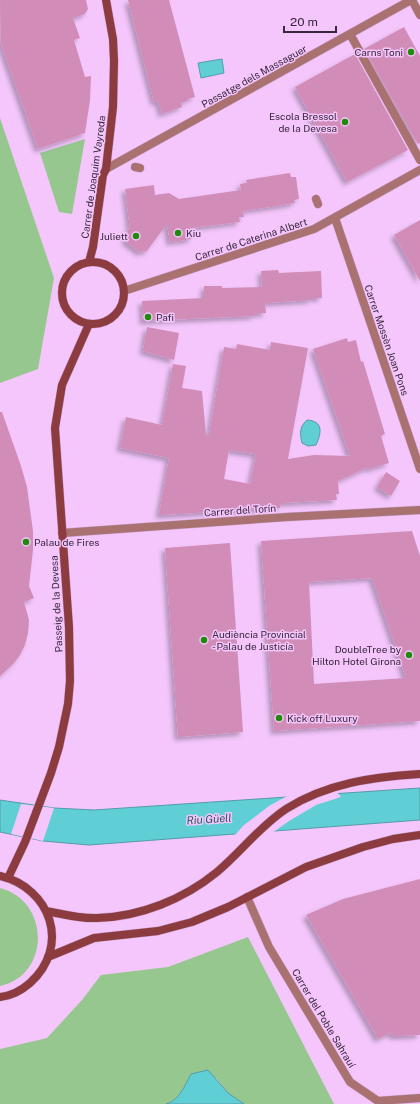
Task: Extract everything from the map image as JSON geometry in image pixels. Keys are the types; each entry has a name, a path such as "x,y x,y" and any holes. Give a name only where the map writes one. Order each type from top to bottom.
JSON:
{"street":[{"name":"Carrer de Joaquim Vayreda","path":"89,262 93,247 103,175 106,169 113,107 113,39 106,0"},
{"name":"Passatge dels Massaguer","path":"106,169 411,0"},
{"path":"411,0 420,15"},
{"path":"350,34 420,160"},
{"name":"Carrer de Caterina Albert","path":"124,291 314,229 420,170"},
{"name":"Carrer Mossèn Joan Pons","path":"335,218 420,469"},
{"path":"89,262 104,264 113,269 121,278 124,285 124,291 125,296 121,308 117,314 106,322 97,324 89,324 79,321 69,314 63,302 62,293 64,283 70,272 78,266 89,262"},
{"name":"Passeig de la Devesa","path":"4,877 25,842 59,747 68,704 70,681 69,627 55,428 62,385 89,324"},
{"name":"Carrer del Torín","path":"62,533 287,517 420,510"},
{"path":"46,911 97,918 136,912 154,907 174,899 201,884 217,872 257,832 286,809 302,800 332,787 368,778 420,774"},
{"path":"48,957 94,938 158,931 192,922 248,897 306,867 376,843 420,834"},
{"path":"0,997 16,992 28,985 41,971 51,950 52,935 49,917 36,895 24,886 4,877"},
{"name":"Carrer del Poble Sahrauí","path":"248,897 269,947 350,1082 378,1101 420,1098"}],"shaded area":[{"path":"0,118 54,278 38,369 0,383"},
{"path":"85,139 72,214 59,212 40,153"},
{"path":"0,888 17,896 29,907 36,922 38,938 35,954 28,968 16,979 0,986"},
{"path":"248,937 334,1104 244,1104 228,1093 216,1078 191,1074 184,1088 175,1100 166,1104 0,1104 0,1049 47,1038 82,1000 101,975 168,967"}],"water":[{"path":"222,59 224,73 201,78 198,63"},
{"path":"307,420 316,422 320,428 316,445 308,446 302,443 301,431"},
{"name":"Riu Güell","path":"420,788 420,820 89,845 43,841 0,832 0,800 54,808 94,810"},
{"path":"208,1070 228,1093 244,1104 166,1104 175,1100 184,1088 191,1074"}],"pier":[{"path":"337,792 341,797 316,805 272,833 234,836 244,825 269,806 289,795"},
{"path":"21,804 54,808 43,841 11,834"}],"building":[{"path":"0,0 86,0 88,9 85,14 73,18 80,38 74,40 85,77 91,76 90,100 85,133 38,149 1,44"},
{"path":"128,0 169,0 195,97 187,99 187,101 181,103 182,107 162,114 158,101 154,102"},
{"path":"404,27 420,56 420,143 418,144 364,49"},
{"name":"Escola Bressol de la Devesa","path":"355,54 408,150 347,182 295,87"},
{"path":"290,173 291,177 296,177 299,199 294,200 295,203 243,211 244,217 239,217 240,222 190,228 192,239 170,242 167,224 146,252 143,250 141,253 125,241 127,237 124,235 130,228 125,189 154,185 155,195 169,193 179,199 241,190 240,184 247,183 246,180"},
{"path":"420,220 420,281 394,235"},
{"path":"278,270 279,273 321,271 322,298 265,303 266,313 254,314 254,316 143,321 142,301 204,298 204,286 222,286 222,288 262,287 261,271"},
{"path":"147,327 179,333 174,360 143,351"},
{"path":"347,338 348,342 356,340 361,362 363,361 385,434 381,436 389,463 369,469 369,467 338,481 339,494 336,494 337,500 281,503 280,508 159,515 169,458 120,448 126,417 162,425 173,364 186,366 182,388 202,391 206,435 209,435 224,347 236,349 237,344 270,350 271,342 308,348 288,459 314,455 350,456 313,349","holes":["229,450 256,454 250,484 224,479"]},
{"name":"Palau de Fires","path":"0,412 2,412 27,487 33,531 33,550 29,586 34,598 24,602 29,620 25,645 14,663 0,676"},
{"path":"386,472 400,481 391,496 377,487"},
{"path":"412,531 420,556 420,721 274,731 261,541","holes":["372,578 406,678 314,684 309,582"]},
{"name":"Audiència Provincial - Palau de Justicía","path":"230,543 243,732 178,737 165,548"},
{"path":"420,879 420,1035 395,1036 390,1033 378,1039 306,915 343,899"}],"place":[{"name":"Carns Toni","path":"411,52"},
{"name":"Escola Bressol de la Devesa","path":"345,122"},
{"name":"Kiu","path":"178,233"},
{"name":"Juliett","path":"136,236"},
{"name":"Pafi","path":"148,317"},
{"name":"Palau de Fires","path":"26,542"},
{"name":"Audiència Provincial - Palau de Justicía","path":"204,640"},
{"name":"DoubleTree by Hilton Hotel Girona","path":"409,655"},
{"name":"Kick off Luxury","path":"279,718"}]}
